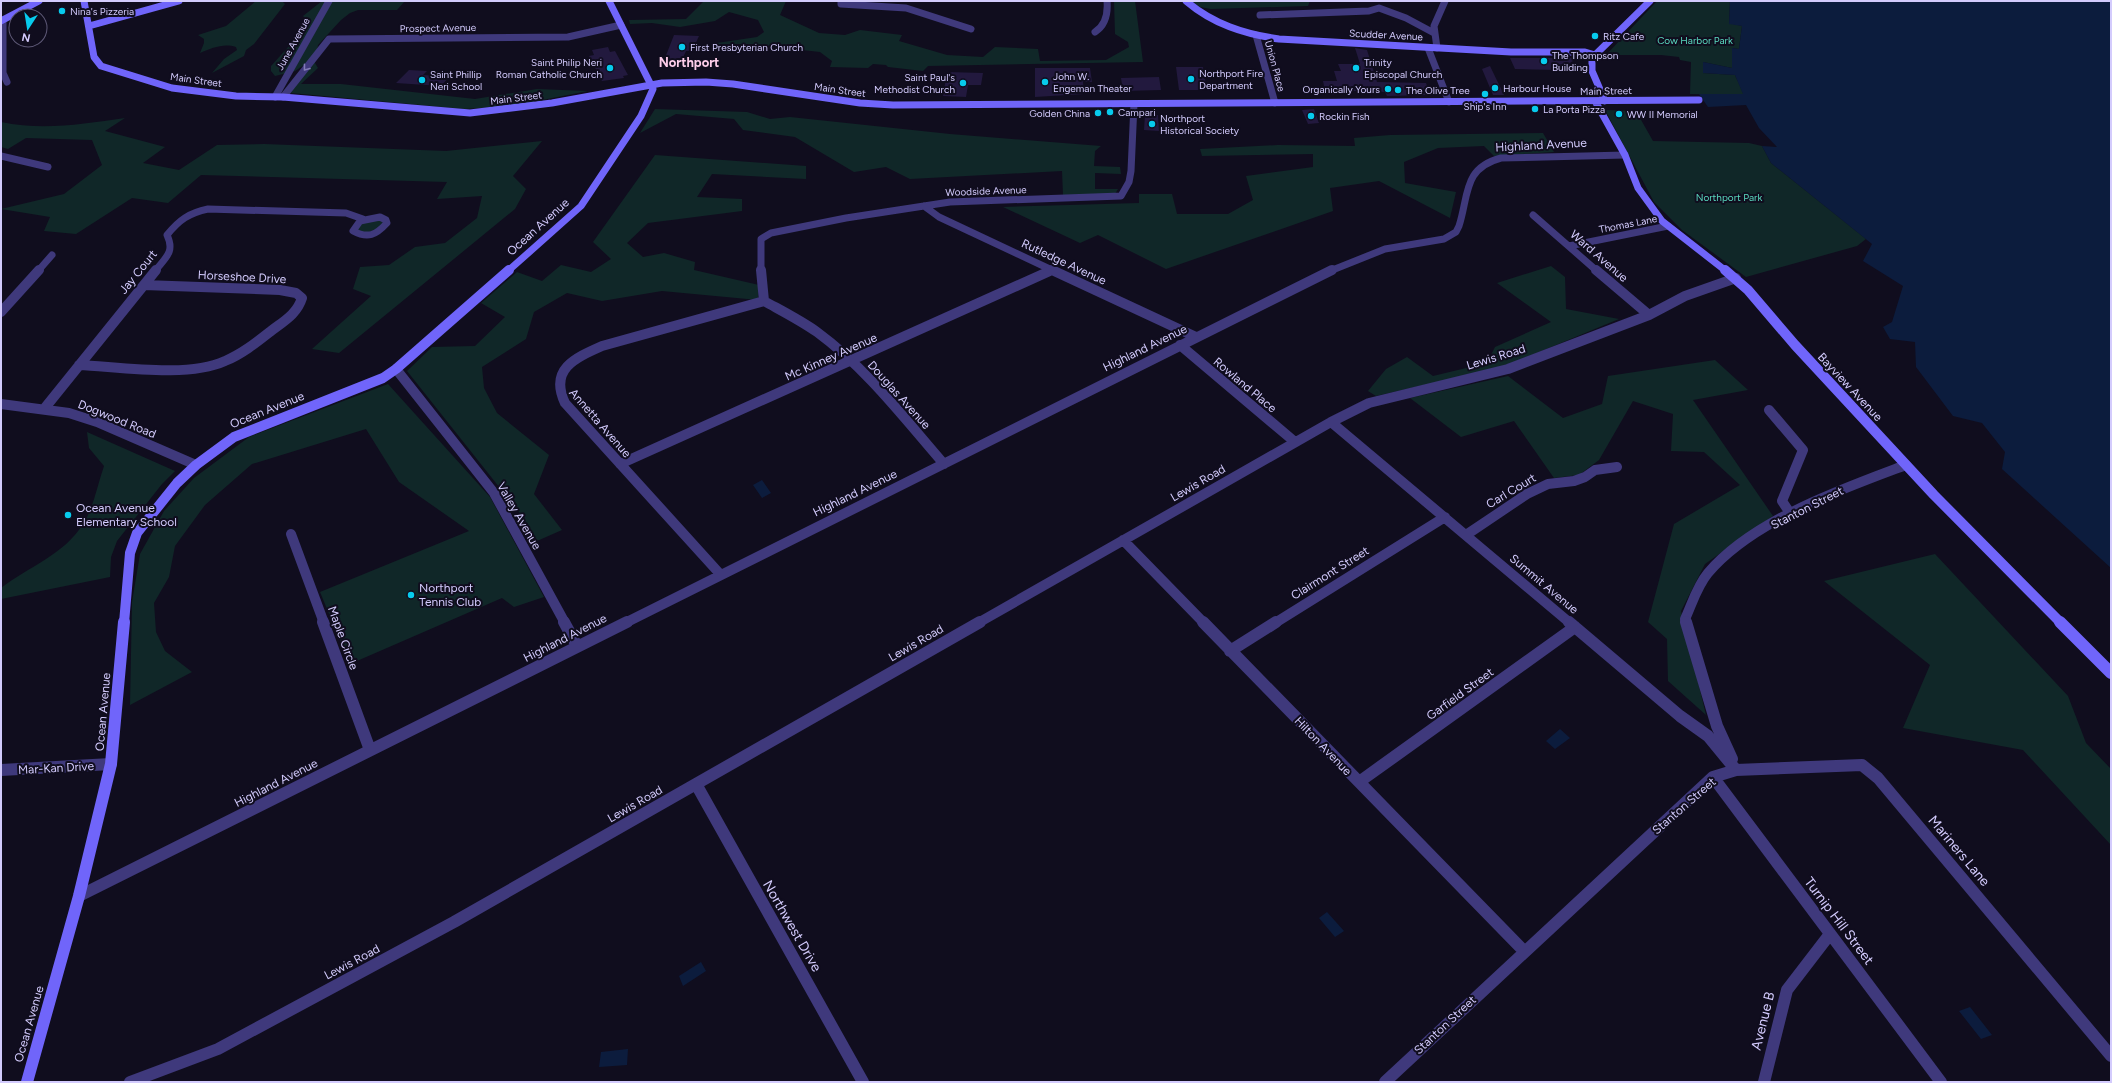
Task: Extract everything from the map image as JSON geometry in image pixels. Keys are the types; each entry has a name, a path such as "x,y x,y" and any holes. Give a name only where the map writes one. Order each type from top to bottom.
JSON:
{"main road":[{"path":"2,20 39,1"},
{"name":"Main Street","path":"84,1 94,57 101,66 172,88 236,96 283,97 470,113 552,103 652,85 682,82 733,84 877,105 1595,102 1699,100"},
{"path":"89,26 179,1"},
{"path":"609,1 652,85"},
{"name":"Scudder Avenue","path":"1186,1 1196,10 1211,19 1256,35 1294,40 1428,48 1511,52 1585,52 1595,55"},
{"path":"1605,101 1592,71 1592,58 1648,3"},
{"name":"Ocean Avenue","path":"27,1082 79,896 111,764 130,553 138,533 177,483 196,465 234,437 383,378 396,369 581,206 645,110 653,89 652,85"},
{"name":"Bayview Avenue","path":"1595,102 1625,155 1638,188 1662,222 1736,278 1906,465 2111,673"}],"street":[{"name":"June Avenue","path":"275,97 329,1"},
{"path":"1095,32 1100,30 1106,20 1108,1"},
{"path":"1437,48 1434,26 1445,1"},
{"path":"841,2 914,10 928,14 955,27 971,29"},
{"path":"1260,15 1369,11 1379,8 1406,18 1434,34"},
{"path":"2,20 3,73 7,82"},
{"name":"Prospect Avenue","path":"283,97 329,39 568,37 621,25"},
{"name":"Union Place","path":"1256,35 1275,103"},
{"path":"1428,48 1449,102"},
{"name":"Woodside Avenue","path":"764,301 761,268 761,239 771,233 950,202 1121,196 1129,182 1131,171 1134,104"},
{"name":"Highland Avenue","path":"79,896 1196,337 1361,258 1403,245 1444,238 1456,232 1461,222 1473,174 1479,166 1489,160 1501,158 1625,155"},
{"path":"1,156 48,167"},
{"name":"Rutledge Avenue","path":"924,206 939,218 1196,337"},
{"name":"Jay Court","path":"44,409 170,252 171,244 167,235 180,218 193,212 208,209 346,213 363,220"},
{"name":"Ward Avenue","path":"1533,216 1649,315"},
{"name":"Thomas Lane","path":"1569,246 1668,226"},
{"path":"1,312 52,255"},
{"name":"Mc Kinney Avenue","path":"620,464 1052,270"},
{"name":"Lewis Road","path":"130,1082 218,1049 454,922 1331,422 1369,403 1508,369 1649,315 1685,296 1736,278"},
{"name":"Horseshoe Drive","path":"79,365 198,369 223,363 244,352 301,307 302,298 296,293 280,290 144,285"},
{"name":"Douglas Avenue","path":"764,301 789,312 852,361 944,464"},
{"name":"Annetta Avenue","path":"720,574 565,404 558,393 558,382 564,369 582,355 602,346 764,301"},
{"name":"Rowland Place","path":"1180,345 1295,442"},
{"name":"Valley Avenue","path":"396,369 494,494 577,646"},
{"name":"Dogwood Road","path":"1,404 69,413 97,422 196,465"},
{"path":"1769,410 1803,450 1782,501 1790,513"},
{"name":"Summit Avenue","path":"1331,422 1680,716 1708,736 1736,770"},
{"name":"Stanton Street","path":"1385,1082 1524,951 1713,777 1736,770 1717,726 1685,618 1708,573 1744,543 1790,513 1854,484 1906,465"},
{"name":"Carl Court","path":"1466,535 1527,494 1548,484 1574,481 1586,477 1595,470 1617,467"},
{"name":"Clairmont Street","path":"1230,651 1445,517"},
{"name":"Maple Circle","path":"291,534 370,750"},
{"name":"Hilton Avenue","path":"1123,540 1524,951"},
{"name":"Garfield Street","path":"1359,782 1575,628"},
{"name":"Mar-Kan Drive","path":"1,770 111,764"},
{"name":"Mariners Lane","path":"1736,770 1862,765 1878,778 2111,1056"},
{"name":"Turnip Hill Street","path":"1713,777 1941,1082"},
{"name":"Northwest Drive","path":"696,784 863,1082"},
{"name":"Avenue B","path":"1764,1082 1788,990 1830,934"}],"green space":[{"path":"256,1 282,1 285,4 254,44 246,50 244,56 212,73 224,59 237,50 236,47 222,46 200,53 204,39 198,35 226,26"},
{"path":"322,1 405,1 397,10 358,10 350,13 341,20 318,45 315,63 318,68 301,84 341,84 475,99 537,89 588,91 512,106 464,109 291,93 299,80 304,65 295,71 275,76 271,71 271,66 300,34 307,20 303,16"},
{"path":"704,1 786,1 780,15 819,33 845,35 860,30 902,35 899,41 947,55 983,57 995,47 1038,49 1040,61 1106,60 1129,47 1128,42 1115,34 1114,1 1135,1 1143,62 928,66 923,71 873,64 868,68 830,67 832,61 820,52 748,44 710,44 757,37 764,32 758,20 729,12 715,21 680,27 652,23 630,24 629,20 686,19"},
{"path":"1191,1 1310,1 1308,6 1211,9 1200,7"},
{"name":"Cow Harbor Park","path":"1657,1 1730,1 1729,23 1742,26 1739,49 1732,48 1732,68 1703,62 1703,73 1735,75 1744,95 1690,94 1691,62 1680,60 1679,57 1661,55 1606,55"},
{"path":"655,109 747,112 770,119 790,117 950,134 1101,146 1095,151 1094,166 1120,167 1121,174 1095,173 1095,189 1118,189 1115,194 1063,195 1062,171 910,179 886,167 854,172 795,137 743,130 734,119 676,114 640,133"},
{"name":"Northport Park","path":"1605,110 1636,111 1653,141 1749,143 1762,146 1771,163 1866,239 1857,246 1746,277 1682,230 1654,202"},
{"path":"125,118 105,131 165,147 143,163 179,170 217,145 264,144 446,151 542,141 513,176 526,189 515,209 339,353 312,349 371,296 353,289 360,267 389,265 415,247 445,243 477,218 482,196 437,199 447,182 201,175 168,203 132,198 76,234 44,231 50,217 1,209 64,194 102,165 92,140 26,138 8,149 1,147 1,122 32,126 63,126"},
{"path":"1543,133 1554,152 1494,156 1484,146 1438,148 1404,162 1405,183 1456,192 1450,218 1379,181 1330,188 1333,211 1166,269 1098,235 1080,243 1003,207 1139,203 1139,194 1172,194 1177,214 1228,214 1253,200 1246,176 1313,167 1313,154 1202,156 1200,149 1278,145 1355,146 1354,138 1390,135"},
{"path":"655,155 806,166 806,179 712,174 697,197 742,199 742,211 648,223 627,243 643,257 664,253 695,262 694,270 759,285 758,300 662,291 602,301 567,293 534,312 526,339 482,367 484,388 497,413 549,455 534,494 562,530 537,541 522,516 407,371 432,347 475,346 505,317 481,303 517,272 542,281 561,265 591,272 611,259 593,242"},
{"path":"368,219 383,221 383,226 362,235 355,228"},
{"path":"1551,266 1565,277 1566,309 1619,319 1503,367 1376,396 1368,391 1386,369 1407,357 1433,376 1487,363 1495,347 1551,322 1497,283"},
{"path":"1715,360 1748,390 1693,400 1773,516 1705,564 1681,611 1706,715 1668,681 1667,639 1648,622 1674,524 1740,485 1704,452 1671,451 1673,414 1633,401 1599,460 1579,475 1554,478 1514,421 1461,437 1410,398 1508,376 1563,418 1602,404 1608,376"},
{"path":"388,384 490,497 544,597 514,607 502,598 350,664 320,592 469,531 399,482 366,429 252,464 205,505 175,546 169,577 154,603 156,632 165,651 192,672 130,705 132,602 140,554 164,511 194,478 249,437"},
{"path":"87,432 175,471 162,484 117,541 111,557 110,577 1,599 1,588 11,580 45,560 66,544 75,535 87,517 93,503 104,466 89,448"},
{"path":"1935,554 2068,696 2086,743 2111,769 2111,845 2023,750 1903,728 1930,665 1824,581"}],"water":[{"path":"1730,1 2111,1 2111,568 2002,469 2005,452 1982,423 1953,416 1916,367 1915,342 1890,339 1883,327 1892,322 1903,286 1863,261 1872,244 1771,163 1762,146 1777,147 1759,128 1746,105 1708,107 1699,94 1743,94 1735,75 1703,73 1703,62 1732,68 1732,48 1739,49 1742,26 1729,24"},
{"path":"762,480 771,493 762,498 753,485"},
{"path":"1560,729 1570,738 1555,749 1546,741"},
{"path":"1327,912 1344,931 1335,937 1319,918"},
{"path":"701,962 706,971 683,986 679,976"},
{"path":"1970,1007 1992,1035 1981,1039 1959,1011"},
{"path":"628,1049 627,1065 599,1067 601,1052"}],"building":[{"name":"First Presbyterian Church","path":"674,35 699,36 692,51 686,51 681,62 663,63"},
{"name":"Saint Philip Neri Roman Catholic Church","path":"608,47 610,52 615,51 628,75 623,76 624,78 602,81 589,56 594,55 592,50"},
{"path":"1355,48 1367,50 1377,82 1426,83 1430,95 1387,96 1385,92 1336,91 1337,95 1326,95 1323,81 1337,81 1334,71 1341,71 1338,64 1360,64"},
{"name":"The Thompson Building","path":"1510,58 1578,58 1558,70 1515,69"},
{"name":"Harbour House","path":"1490,66 1504,95 1493,95 1482,69"},
{"name":"Northport Fire Department","path":"1176,67 1203,67 1207,90 1179,90"},
{"path":"1035,68 1090,68 1092,82 1083,82 1084,94 1035,97"},
{"name":"Saint Phillip Neri School","path":"409,70 427,71 423,75 449,77 441,86 396,83"},
{"name":"Saint Paul's Methodist Church","path":"947,72 983,73 981,85 968,85 966,97 943,96"},
{"path":"1159,77 1161,90 1123,91 1121,78"},
{"name":"Rockin Fish","path":"1314,109 1319,123 1308,124 1302,110"},
{"name":"Northport Historical Society","path":"1145,114 1158,115 1159,131 1144,130"}],"place":[{"name":"Nina's Pizzeria","path":"62,11"},
{"name":"Ritz Cafe","path":"1595,36"},
{"name":"First Presbyterian Church","path":"682,47"},
{"name":"The Thompson Building","path":"1544,61"},
{"name":"Saint Philip Neri Roman Catholic Church","path":"610,68"},
{"name":"Trinity Episcopal Church","path":"1356,68"},
{"name":"Northport Fire Department","path":"1191,79"},
{"name":"Saint Phillip Neri School","path":"422,80"},
{"name":"John W. Engeman Theater","path":"1045,82"},
{"name":"Saint Paul's Methodist Church","path":"963,83"},
{"name":"Harbour House","path":"1495,88"},
{"name":"Organically Yours","path":"1388,89"},
{"name":"The Olive Tree","path":"1398,90"},
{"name":"Ship's Inn","path":"1485,94"},
{"name":"La Porta Pizza","path":"1535,109"},
{"name":"Campari","path":"1110,112"},
{"name":"Golden China","path":"1098,113"},
{"name":"WW II Memorial","path":"1619,114"},
{"name":"Rockin Fish","path":"1311,116"},
{"name":"Northport Historical Society","path":"1152,124"},
{"name":"Ocean Avenue Elementary School","path":"68,515"},
{"name":"Northport Tennis Club","path":"411,595"}],"district":[{"name":"Northport","path":"689,62"}]}
